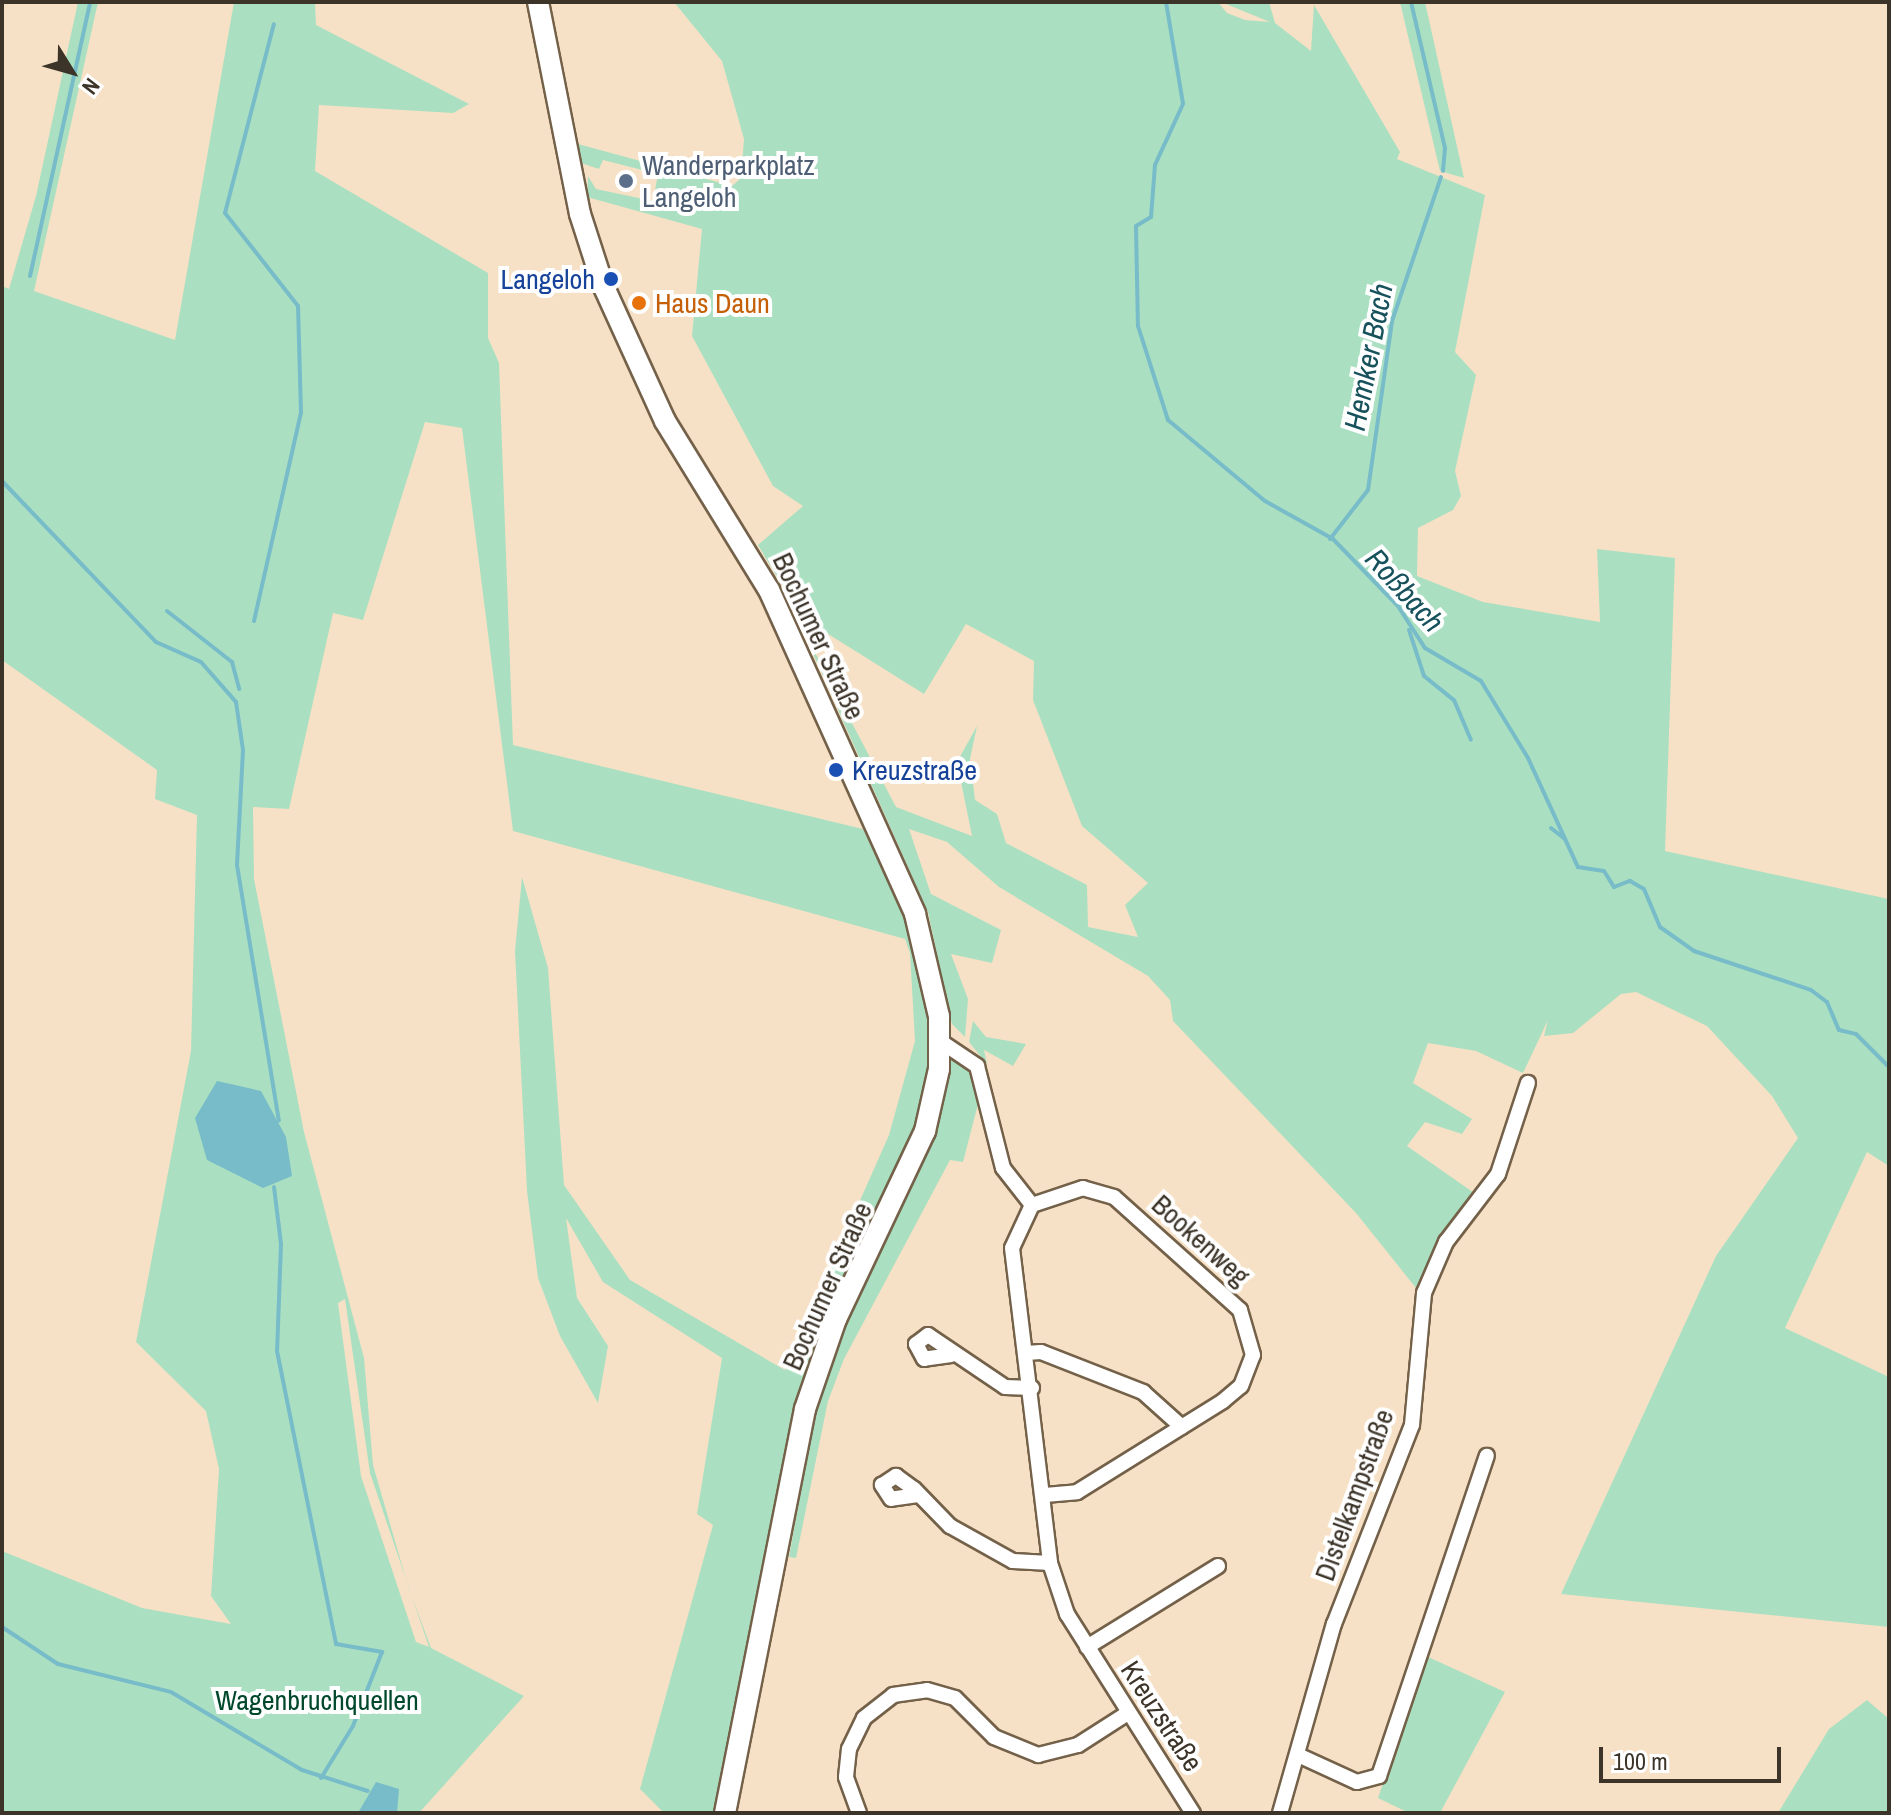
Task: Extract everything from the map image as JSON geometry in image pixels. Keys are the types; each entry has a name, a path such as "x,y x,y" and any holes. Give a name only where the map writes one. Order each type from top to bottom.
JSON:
{"main road":[{"name":"Bochumer Straße","path":"538,2 580,214 603,285 665,421 769,590 879,832 924,943 940,1041 919,1150 836,1319 805,1409 725,1813"}],"street":[{"path":"940,1041 977,1066 1003,1168 1032,1205"},
{"name":"Distelkampstraße","path":"1280,1813 1334,1624 1412,1425 1424,1293 1446,1242 1498,1174 1528,1083"},
{"name":"Bookenweg","path":"1032,1205 1072,1188 1114,1197 1240,1310 1253,1343 1246,1378 1182,1427 1077,1492 1045,1495"},
{"name":"Kreuzstraße","path":"1032,1205 1012,1248 1045,1495 1050,1563 1087,1647 1193,1813"},
{"path":"1026,1353 1041,1352 1143,1392 1182,1427"},
{"path":"951,1355 1005,1387 1032,1388"},
{"path":"1298,1755 1357,1782 1379,1776 1487,1456"},
{"path":"918,1495 950,1526 1013,1561 1050,1563"},
{"name":"Kreuzstraße","path":"1087,1647 1218,1566"},
{"path":"859,1813 846,1777 849,1749 864,1718 893,1695 927,1690 955,1698 994,1737 1038,1755 1078,1745 1128,1713"}],"green space":[{"name":"Wagenbruchquellen","path":"78,2 98,2 34,291 175,340 234,2 315,2 316,25 469,104 453,113 319,105 315,171 488,273 488,338 499,363 513,745 863,829 909,926 929,1002 930,1075 917,1131 841,1291 718,1813 664,1813 640,1789 713,1525 697,1514 722,1358 603,1282 566,1218 577,1298 608,1346 598,1403 560,1336 538,1278 527,1191 515,951 522,877 548,968 564,1185 630,1280 785,1370 889,1135 915,1041 910,953 905,939 513,831 462,428 425,422 363,620 333,613 289,809 253,807 254,879 304,1132 364,1358 373,1465 406,1580 370,1473 345,1299 338,1303 361,1476 416,1642 429,1647 412,1596 431,1648 524,1696 419,1813 2,1813 2,1551 142,1608 231,1624 211,1596 219,1469 206,1411 136,1342 191,1051 197,815 155,799 157,770 2,660 2,286 9,289 36,196"},
{"path":"674,2 1218,2 1227,13 1245,20 1270,22 1221,2 1269,2 1275,23 1311,51 1314,5 1400,152 1397,159 1485,195 1455,352 1476,375 1455,471 1461,496 1453,510 1418,528 1417,576 1483,602 1600,622 1597,549 1675,558 1665,851 1889,899 1889,1166 1867,1152 1785,1328 1889,1377 1889,1627 1561,1594 1716,1256 1798,1138 1772,1096 1707,1026 1636,992 1621,994 1573,1033 1544,1036 1548,1020 1523,1073 1476,1051 1428,1043 1413,1083 1472,1119 1462,1134 1425,1122 1407,1146 1477,1195 1416,1288 1356,1213 1173,1021 1170,1000 1148,976 999,887 947,842 909,829 931,894 1001,930 992,963 951,954 968,999 965,1037 952,1024 928,912 799,622 896,807 972,836 957,762 977,726 970,759 975,800 997,814 1006,843 1087,885 1088,927 1138,937 1125,905 1148,883 1082,826 1033,700 1034,661 966,624 924,694 801,617 758,545 803,506 773,486 692,336 702,229 587,197 588,176 596,189 653,201 658,174 603,160 599,169 581,163 578,144 732,186 741,178 744,139 722,61"},
{"path":"1400,2 1425,2 1464,178 1440,171"},
{"path":"973,1021 986,1037 1026,1044 1013,1066 984,1050 987,1064 969,1042"},
{"path":"954,1059 975,1077 986,1104 978,1104 963,1162 950,1160 844,1359 828,1401 796,1558 789,1557 822,1375 918,1171 946,1063"},
{"path":"1426,1656 1505,1692 1440,1813 1409,1813 1378,1798"},
{"path":"1867,1700 1889,1719 1889,1813 1778,1813 1829,1729"}],"water":[{"path":"217,1081 261,1091 286,1137 292,1176 263,1188 207,1160 195,1118"},
{"path":"376,1782 399,1789 397,1813 358,1813"}],"waterway":[{"path":"30,276 90,2"},
{"name":"Roßbach","path":"1166,2 1183,104 1155,165 1151,217 1136,226 1138,326 1168,420 1265,501 1333,539 1398,606 1425,648 1481,681 1528,758 1578,867 1604,871 1614,887 1630,881 1644,889 1660,927 1694,951 1811,990 1827,1002 1839,1030 1856,1034 1889,1067"},
{"name":"Hemker Bach","path":"1411,2 1445,148 1443,171"},
{"path":"254,621 301,413 298,306 225,213 274,24"},
{"name":"Hemker Bach","path":"1330,539 1368,490 1392,321 1441,177"},
{"path":"2,388 2,424"},
{"path":"2,481 156,642 201,662 236,702 243,750 237,865 279,1121"},
{"path":"167,611 232,662 239,689"},
{"path":"1409,630 1424,676 1454,700 1471,740"},
{"path":"1551,828 1565,839"},
{"path":"274,1187 281,1244 277,1351 336,1644 382,1652 353,1726 321,1778"},
{"path":"2,1627 58,1664 171,1692 302,1770 368,1791"}],"place":[{"name":"Wanderparkplatz Langeloh","path":"626,181"},
{"name":"Langeloh","path":"611,279"},
{"name":"Haus Daun","path":"639,303"},
{"name":"Kreuzstraße","path":"836,770"}]}
